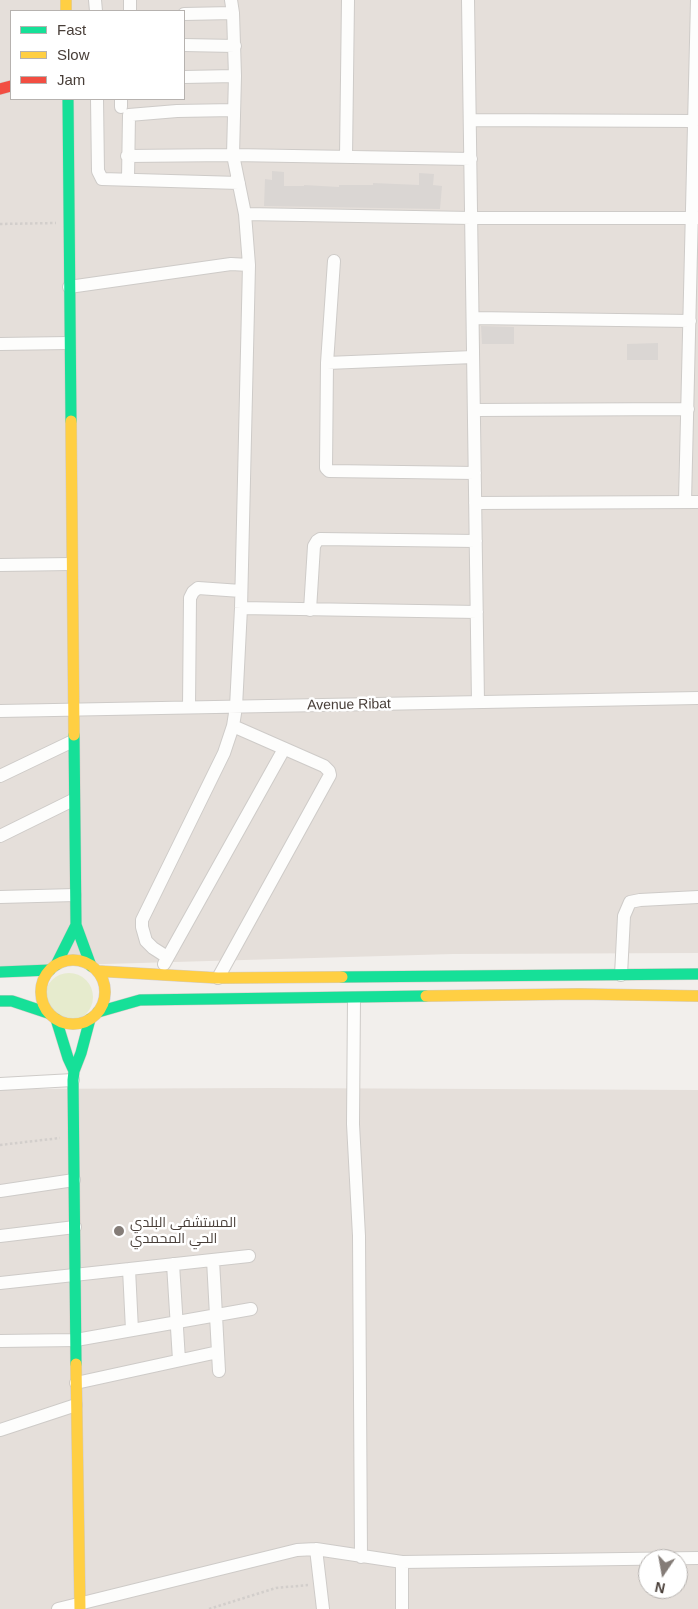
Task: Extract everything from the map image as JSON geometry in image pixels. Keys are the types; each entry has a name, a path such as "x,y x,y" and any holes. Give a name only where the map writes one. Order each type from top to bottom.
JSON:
{"street":[{"path":"167,957 146,941 142,920 224,753 233,726 236,706 241,608 249,265 245,214 233,155 236,76 231,0"},
{"path":"346,157 348,0"},
{"path":"468,0 478,702"},
{"path":"476,503 692,502 688,410 695,218 694,121 697,0"},
{"path":"185,14 233,13"},
{"path":"185,45 235,46"},
{"path":"185,77 236,76"},
{"path":"68,100 72,709 76,926 94,969 103,982 105,995 94,1016 73,1075"},
{"path":"97,100 99,174 102,179 239,183"},
{"path":"128,179 128,114 176,105 234,110"},
{"path":"470,120 694,121"},
{"path":"127,156 233,155 471,159"},
{"path":"245,214 472,218 695,218"},
{"path":"334,261 327,363 326,468 329,471 475,473"},
{"path":"69,288 231,264 249,265"},
{"path":"473,318 690,321"},
{"path":"0,344 69,343"},
{"path":"327,363 473,357"},
{"path":"474,410 688,410"},
{"path":"310,610 314,546 320,539 476,541"},
{"path":"0,565 71,564"},
{"path":"189,707 190,598 198,588 241,591"},
{"path":"241,608 477,612"},
{"name":"Avenue Ribat","path":"0,711 698,698"},
{"path":"218,978 330,775 324,766 233,726"},
{"path":"0,776 73,741"},
{"path":"159,975 167,957 284,749"},
{"path":"0,836 73,800"},
{"path":"0,897 75,895"},
{"path":"621,975 624,916 630,902 698,897"},
{"path":"76,926 42,983 41,991 44,1006 52,1016 73,1075 80,1606"},
{"path":"0,972 53,967 63,962 78,961 94,969 218,978 698,974"},
{"path":"0,1001 12,1001 73,1024 120,1005 140,1000 579,994 698,996"},
{"path":"354,998 353,1124 359,1236 362,1557"},
{"path":"0,1084 73,1075"},
{"path":"0,1191 74,1180"},
{"path":"0,1236 75,1227"},
{"path":"0,1283 249,1256"},
{"path":"213,1260 219,1371"},
{"path":"173,1264 180,1360"},
{"path":"129,1269 132,1330"},
{"path":"0,1340 76,1340 251,1309"},
{"path":"76,1383 218,1352"},
{"path":"0,1430 76,1405"},
{"path":"316,1549 323,1609"},
{"path":"58,1609 80,1606 296,1550 316,1549 402,1562 698,1558"},
{"path":"402,1562 402,1609"}],"path":[{"path":"0,224 69,223"},
{"path":"0,1144 74,1137"},
{"path":"209,1609 276,1588 320,1584"}],"shaded area":[{"path":"0,0 698,0 698,953 453,954 0,967"},
{"path":"0,1089 698,1090 698,1609 0,1609"}],"green space":[{"path":"69,973 78,975 86,980 91,988 93,997 91,1006 86,1014 78,1019 69,1021 60,1019 52,1014 47,1006 45,997 47,988 52,980 60,975"}],"building":[{"path":"272,171 284,172 284,186 339,187 339,185 373,185 373,183 419,185 419,173 434,174 433,185 442,186 440,209 264,206 265,179 272,180"},
{"path":"481,326 514,327 514,344 482,344"},
{"path":"658,343 658,360 627,360 627,344"}],"traffic: fast":[{"path":"68,100 71,421"},
{"path":"74,735 76,925 91,966"},
{"path":"56,965 76,925"},
{"path":"0,972 50,970"},
{"path":"342,977 698,974"},
{"path":"98,1012 140,1000 426,996"},
{"path":"0,1001 12,1001 48,1013"},
{"path":"56,1019 74,1071"},
{"path":"76,1364 73,1080 90,1019"}],"traffic: slow":[{"path":"66,0 66,10"},
{"path":"71,421 74,735"},
{"path":"73,960 85,962 96,969 103,980 105,992 103,1004 96,1015 85,1022 73,1024 61,1022 50,1015 43,1004 41,992 43,980 50,969 61,962 73,960"},
{"path":"97,971 218,978 342,977"},
{"path":"426,996 579,994 698,996"},
{"path":"76,1364 80,1609"}],"traffic: jam":[{"path":"0,89 10,86"}],"place":[{"name":"المستشفى البلدي الحي المحمدي","path":"119,1231"}]}
